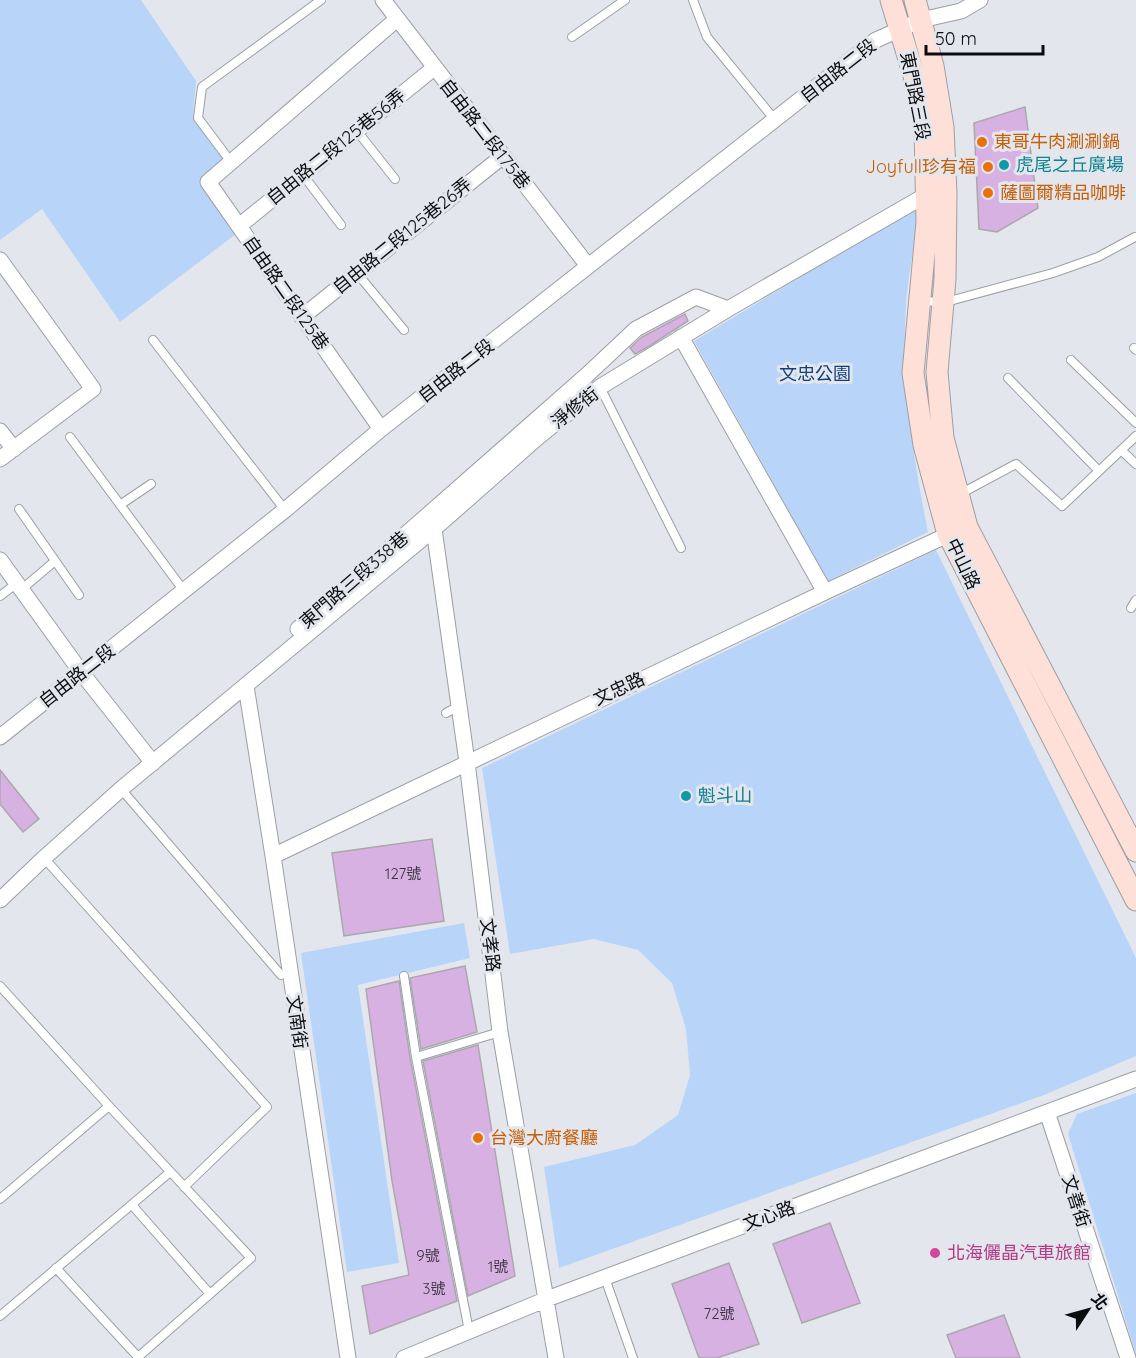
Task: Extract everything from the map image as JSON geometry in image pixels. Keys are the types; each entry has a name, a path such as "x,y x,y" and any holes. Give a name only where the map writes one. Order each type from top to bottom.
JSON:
{"main road":[{"name":"東門路三段","path":"891,0 915,79 936,194"},
{"name":"東門路三段","path":"918,10 933,66 943,127 936,194"},
{"name":"中山路","path":"936,194 927,222 913,373 924,445 958,530 1136,900"},
{"name":"中山路","path":"936,194 945,279 937,372 943,438 959,495 958,530 1136,851"}],"street":[{"name":"自由路二段175巷","path":"383,0 588,266"},
{"name":"自由路二段","path":"0,737 285,510 381,429 876,40 900,28 918,10 962,11 980,0"},
{"path":"231,162 396,19"},
{"name":"自由路二段125巷56弄","path":"239,226 434,68"},
{"name":"自由路二段125巷26弄","path":"302,317 503,156"},
{"name":"自由路二段125巷","path":"231,162 208,182 381,429"},
{"name":"淨修街","path":"246,686 600,387 728,309 936,194"},
{"path":"0,260 93,389 0,459"},
{"name":"東門路三段338巷","path":"0,900 121,789 246,686 253,669 587,375 636,329 696,297 728,309"},
{"path":"681,337 825,592"},
{"path":"0,431 14,449"},
{"name":"文孝路","path":"434,529 453,709 467,762 500,1032 556,1358"},
{"name":"文忠路","path":"273,856 958,530"},
{"path":"0,560 81,672 153,763"},
{"name":"文南街","path":"246,686 348,1358"},
{"name":"文心路","path":"407,1357 547,1299 1136,1079"},
{"name":"文善街","path":"1047,1112 1128,1358"}],"lane":[{"path":"231,162 198,118 202,87 321,0"},
{"path":"572,38 625,0"},
{"path":"693,0 707,37 775,120"},
{"path":"357,131 395,179"},
{"path":"303,175 341,225"},
{"path":"918,300 942,303 1053,273 1098,257 1135,237"},
{"path":"356,272 404,330"},
{"path":"153,340 285,510"},
{"path":"1071,360 1136,423"},
{"path":"1008,378 1098,470"},
{"path":"600,387 681,548"},
{"path":"959,495 1016,464 1062,506 1136,436"},
{"path":"70,437 184,591"},
{"path":"1121,450 1136,464"},
{"path":"120,505 151,484"},
{"path":"19,509 79,595"},
{"path":"0,596 55,561"},
{"path":"1131,608 1136,600"},
{"path":"121,789 281,975"},
{"path":"44,858 267,1107 184,1187"},
{"path":"404,976 416,1057 469,1331"},
{"path":"0,986 170,1173 251,1258 137,1358 56,1268"},
{"path":"416,1057 500,1032"},
{"path":"0,1199 109,1106"},
{"path":"0,1316 170,1173"},
{"path":"132,1205 210,1294"},
{"path":"605,1278 633,1358"}],"green space":[{"path":"0,0 141,0 196,81 193,117 228,162 202,183 236,234 120,322 42,209 0,240"},
{"name":"文忠公園","path":"921,205 907,293 905,362 913,447 928,532 828,581 694,341"},
{"path":"936,550 1136,958 1136,1056 1044,1095 559,1268 544,1167 635,1145 678,1115 690,1075 686,1029 672,983 638,950 594,939 510,954 482,768"},
{"path":"464,923 470,958 358,985 399,1263 347,1272 301,953"},
{"path":"1136,1093 1136,1354 1068,1134 1077,1114"}],"building":[{"name":"虎尾之丘廣場","path":"1025,107 1038,208 997,232 979,229 974,123"},
{"path":"685,314 688,321 651,345 635,354 630,348 642,337"},
{"path":"0,770 39,819 23,832 0,804"},
{"path":"432,839 444,921 344,936 332,853"},
{"path":"465,966 477,1032 421,1049 410,978"},
{"path":"399,981 410,1058 457,1301 370,1334 362,1286 409,1275 392,1181 366,989"},
{"path":"478,1045 515,1276 468,1296 423,1061"},
{"path":"830,1223 860,1303 802,1323 773,1244"},
{"path":"729,1263 759,1344 717,1358 699,1358 672,1284"},
{"path":"1004,1315 1020,1358 956,1358 947,1335"}],"place":[{"name":"東哥牛肉涮涮鍋","path":"982,142"},
{"name":"虎尾之丘廣場","path":"1004,165"},
{"name":"Joyfull珍有福","path":"988,167"},
{"name":"薩圖爾精品咖啡","path":"988,193"},
{"name":"魁斗山","path":"686,796"},
{"name":"台灣大廚餐廳","path":"478,1138"},
{"name":"北海儷晶汽車旅館","path":"935,1253"}]}
